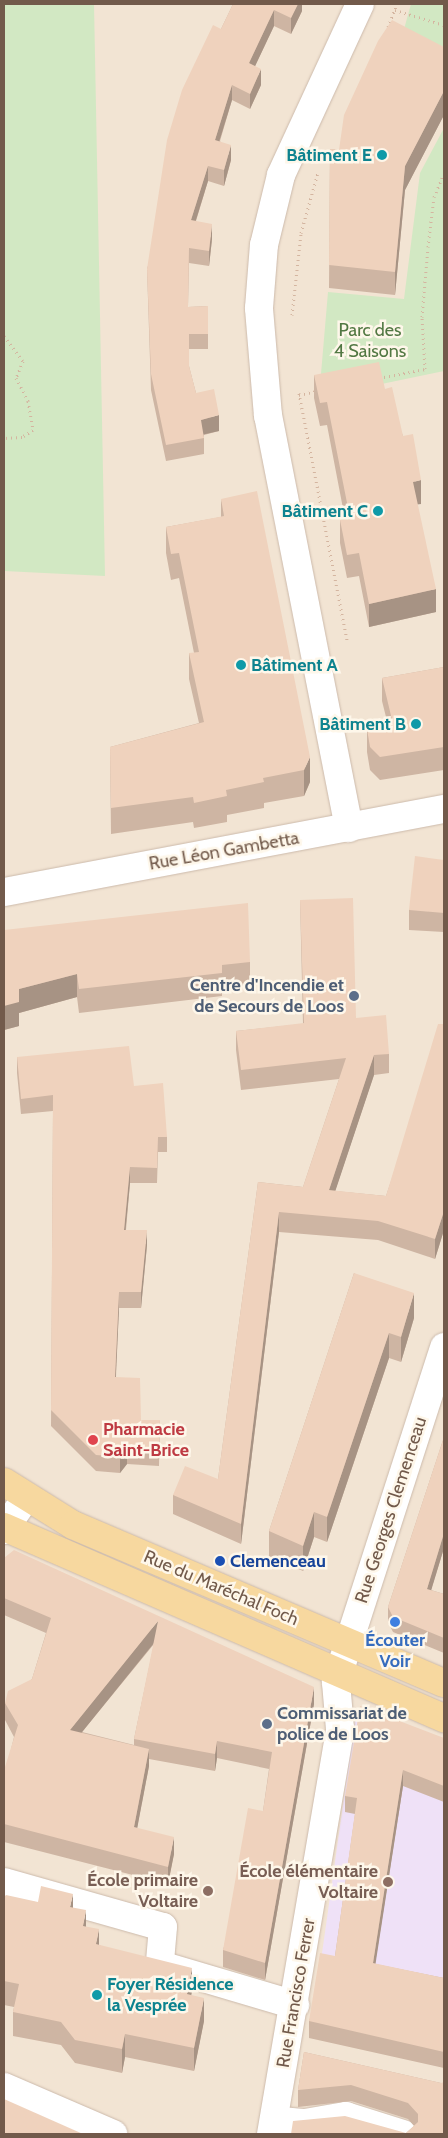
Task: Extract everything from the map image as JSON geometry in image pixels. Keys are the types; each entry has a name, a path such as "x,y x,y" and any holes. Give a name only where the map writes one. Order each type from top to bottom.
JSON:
{"main road":[{"name":"Rue du Maréchal Foch","path":"9,1488 73,1525 444,1683"},
{"name":"Rue du Maréchal Foch","path":"4,1528 338,1674 444,1718"}],"street":[{"path":"349,828 268,416 260,308 264,245 281,175 360,4"},
{"name":"Rue Léon Gambetta","path":"4,892 444,809"},
{"name":"Rue Georges Clemenceau","path":"338,1674 444,1347"},
{"path":"4,1528 9,1488"},
{"name":"Rue Francisco Ferrer","path":"272,2127 288,2049 340,1729 338,1674"},
{"path":"4,1882 163,1927 160,1965 295,2005"},
{"path":"288,2049 315,2055"},
{"path":"4,2087 113,2134"},
{"path":"272,2127 312,2129 346,2116 403,2134"}],"path":[{"path":"386,34 397,4"},
{"path":"395,10 444,25"},
{"path":"292,319 301,233 320,166"},
{"path":"376,379 425,369 422,317 428,247 434,197 444,174"},
{"path":"4,336 23,361 16,378 28,401 33,430 22,438 4,438"},
{"path":"298,386 347,640"},
{"path":"299,395 328,389"}],"shaded area":[{"path":"4,4 444,4 444,2134 4,2134"},
{"name":"École élémentaire Voltaire","path":"355,1720 444,1755 444,2037 314,2010"}],"green space":[{"path":"4,4 94,4 105,576 4,571"},
{"path":"411,4 444,4 444,64 401,40"},
{"name":"Parc des 4 Saisons","path":"444,128 444,371 319,397 328,292 404,299 420,173"}],"building":[{"path":"233,4 298,4 291,18 274,10 249,63 261,69 250,94 232,85 215,140 231,145 224,170 208,166 191,220 212,224 209,251 189,248 188,307 208,306 208,334 189,334 189,366 196,393 214,389 219,415 201,420 204,438 166,445 151,374 147,269 167,140 182,90 213,25 221,29"},
{"name":"Bâtiment E","path":"392,20 444,47 444,91 405,166 395,272 329,265 330,149 339,150 344,115 378,41"},
{"name":"Bâtiment C","path":"379,362 385,389 392,387 403,436 413,434 421,480 413,482 436,589 369,604 359,553 347,555 340,520 350,518 327,402 320,403 314,375"},
{"name":"Bâtiment A","path":"257,491 310,757 304,770 263,778 264,782 226,790 227,796 194,803 193,797 111,808 110,747 204,722 189,653 199,652 179,553 171,554 166,527 224,516 221,499"},
{"name":"Bâtiment B","path":"444,667 444,747 380,757 370,747 367,729 393,724 382,678"},
{"path":"415,856 444,860 444,913 409,910"},
{"path":"353,898 356,1018 386,1015 389,1054 374,1055 329,1190 386,1196 438,1024 444,1024 444,1211 435,1239 378,1221 279,1212 241,1524 173,1495 185,1466 218,1479 258,1182 303,1187 346,1058 241,1070 236,1031 304,1023 300,900"},
{"path":"248,903 250,962 222,965 222,973 79,989 77,974 19,989 19,1002 4,1006 4,930"},
{"path":"129,1046 134,1086 163,1083 167,1137 158,1137 157,1168 130,1167 124,1230 147,1230 141,1292 119,1292 115,1377 140,1378 141,1420 160,1420 159,1451 127,1449 120,1457 96,1455 51,1410 53,1095 21,1099 17,1057"},
{"path":"354,1273 414,1293 401,1337 389,1333 327,1517 314,1512 303,1546 269,1531"},
{"path":"444,1437 444,1533 427,1589 444,1594 444,1638 393,1617 388,1607"},
{"path":"14,1550 314,1687 265,1963 223,1950 248,1808 263,1811 272,1752 217,1741 215,1754 134,1739 158,1621 70,1730 149,1749 134,1827 174,1837 168,1867 4,1824 5,1767 18,1725 5,1703 8,1691 32,1679 51,1618 4,1598 4,1558"},
{"path":"360,1706 444,1738 444,1786 403,1770 373,1963 444,1978 444,2052 309,2021 320,1953 335,1956 357,1798 345,1796"},
{"name":"Foyer Résidence la Vesprée","path":"41,1886 73,1894 70,1907 86,1910 83,1926 99,1929 96,1944 192,1968 187,1994 204,1998 194,2048 125,2034 122,2049 75,2040 61,2022 13,2012 19,1984 4,1981 4,1897 6,1895 38,1902"},
{"path":"304,2052 441,2083 444,2082 444,2134 291,2134 293,2121 345,2116 406,2133 418,2122 418,2114 408,2103 351,2085 298,2090"},
{"path":"4,2099 83,2134 4,2134"}],"place":[{"name":"Bâtiment E","path":"382,155"},
{"name":"Bâtiment C","path":"378,511"},
{"name":"Bâtiment A","path":"241,665"},
{"name":"Bâtiment B","path":"416,724"},
{"name":"Centre d'Incendie et de Secours de Loos","path":"354,996"},
{"name":"Pharmacie Saint-Brice","path":"93,1440"},
{"name":"Clemenceau","path":"220,1561"},
{"name":"Écouter Voir","path":"395,1622"},
{"name":"Commissariat de police de Loos","path":"267,1724"},
{"name":"École élémentaire Voltaire","path":"388,1882"},
{"name":"École primaire Voltaire","path":"208,1891"},
{"name":"Foyer Résidence la Vesprée","path":"97,1995"}]}
